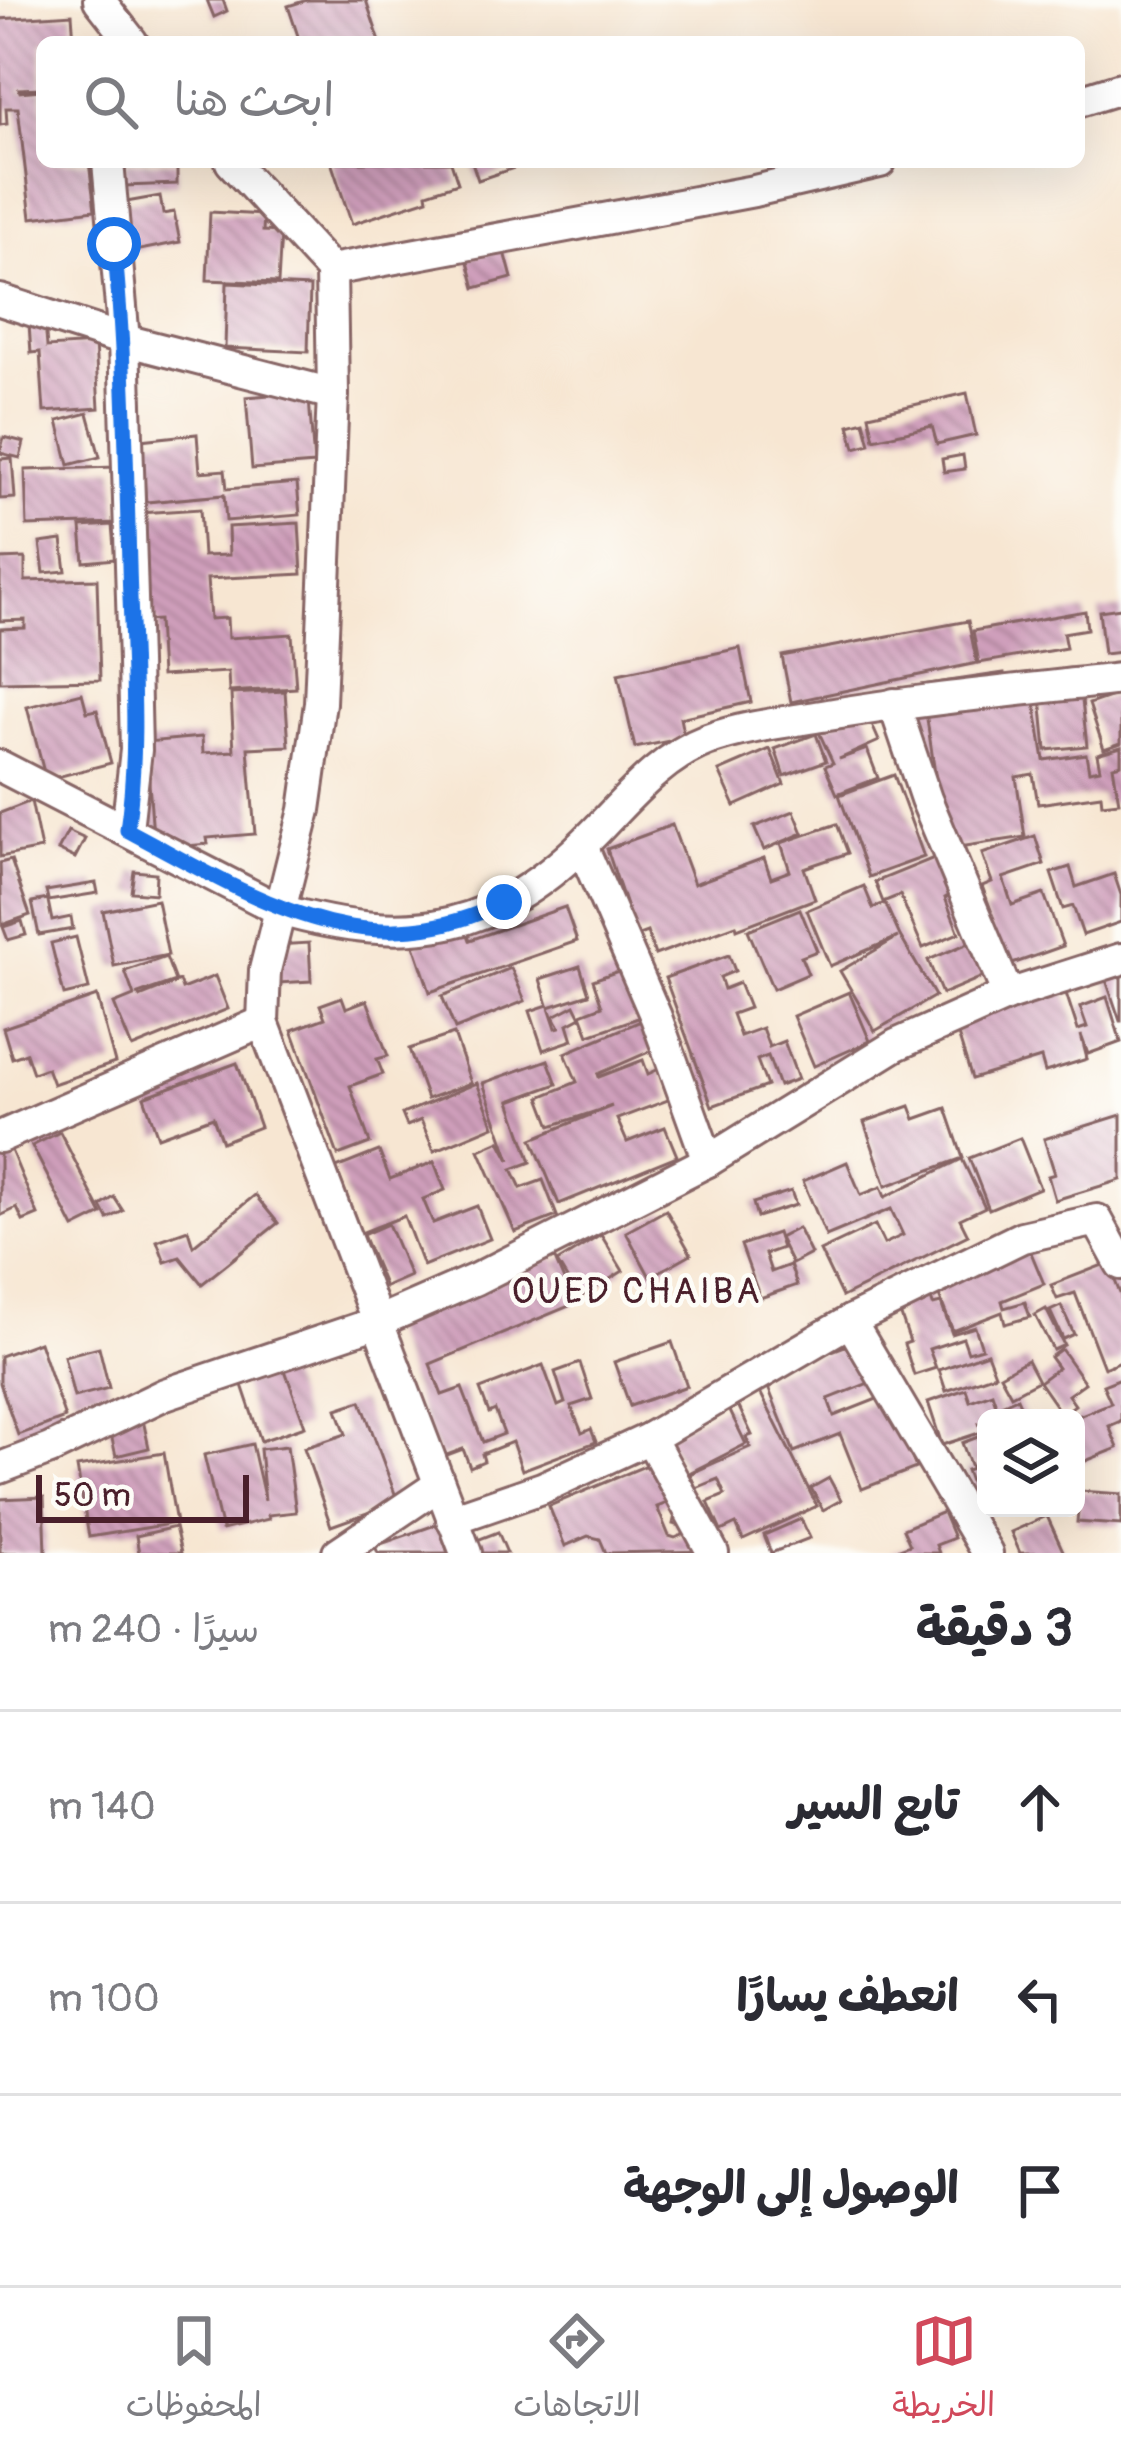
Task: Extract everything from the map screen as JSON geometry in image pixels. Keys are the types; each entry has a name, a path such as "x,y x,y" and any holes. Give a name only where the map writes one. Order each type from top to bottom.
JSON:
{"street":[{"path":"1085,99 1121,88"},
{"path":"109,168 124,340 136,750 127,830"},
{"path":"237,168 331,270 332,394 320,703 304,810 265,970 263,1022 466,1553"},
{"path":"331,270 854,168"},
{"path":"0,300 124,340 332,394"},
{"path":"0,766 280,910 329,924 405,931 472,918 504,902 582,846 684,749 750,730 894,704 1121,679"},
{"path":"894,704 926,799 1008,995"},
{"path":"582,846 656,1017 708,1161"},
{"path":"0,1468 165,1394 375,1323 476,1279 708,1161 896,1046 1008,995 1121,959"},
{"path":"0,1137 263,1022"},
{"path":"452,1519 542,1489 650,1438 850,1321 1022,1237 1109,1213 1121,1264"},
{"path":"850,1321 987,1553"},
{"path":"650,1438 713,1553"},
{"path":"338,1553 439,1485"}],"building":[{"path":"207,0 223,0 227,11 214,17"},
{"path":"307,0 366,0 378,36 298,36 288,6"},
{"path":"72,14 74,36 36,36 36,88 19,89 36,91 36,168 90,168 95,210 31,218 18,108 6,108 7,124 0,125 0,19"},
{"path":"125,168 177,168 177,184 125,186"},
{"path":"333,168 453,168 458,183 427,193 428,199 352,224"},
{"path":"474,168 514,168 478,180"},
{"path":"160,196 163,214 174,212 180,242 130,252 121,203"},
{"path":"210,212 264,215 263,231 281,232 278,283 207,280"},
{"path":"504,248 512,278 475,288 467,258"},
{"path":"227,283 310,287 308,352 225,348"},
{"path":"45,322 47,347 95,344 99,408 44,412 40,352 31,353 29,324"},
{"path":"308,386 314,464 252,469 246,397 271,395 270,388"},
{"path":"967,393 976,435 937,444 932,426 874,439 869,415"},
{"path":"88,413 100,457 69,465 58,421"},
{"path":"864,421 870,444 855,448 849,425"},
{"path":"197,434 200,472 225,470 227,489 297,483 300,515 226,521 224,495 146,502 140,440"},
{"path":"4,437 24,442 20,458 0,453"},
{"path":"963,455 965,469 944,472 942,459"},
{"path":"12,458 15,498 0,499 0,459"},
{"path":"115,467 117,523 27,526 25,470"},
{"path":"200,509 203,556 229,555 228,527 299,523 302,574 207,579 210,619 227,618 228,638 292,634 296,688 229,692 228,672 161,676 158,620 143,621 140,513"},
{"path":"112,525 115,559 84,562 81,527"},
{"path":"62,540 66,571 44,573 40,543"},
{"path":"25,558 25,581 97,579 100,680 0,682 0,629 25,628 25,620 0,621 0,559"},
{"path":"1121,608 1121,652 1104,654 1099,611"},
{"path":"1085,611 1087,629 1063,633 1066,648 979,663 973,631"},
{"path":"968,621 977,663 791,702 782,656"},
{"path":"740,648 751,702 680,718 684,738 635,748 618,674"},
{"path":"1004,673 1006,687 1032,683 1044,760 1086,754 1089,771 1100,769 1097,754 1121,747 1121,764 1113,766 1119,802 1102,804 1101,795 1038,804 1033,774 1016,777 1025,837 946,849 922,685"},
{"path":"1080,682 1087,746 1046,750 1040,686"},
{"path":"285,691 289,746 248,748 255,834 154,849 146,742 202,737 203,753 234,751 231,694"},
{"path":"82,693 87,712 97,710 111,763 46,780 27,707"},
{"path":"1121,693 1121,743 1104,749 1089,704"},
{"path":"865,709 879,741 839,759 867,749 878,778 837,794 825,766 833,763 818,730"},
{"path":"816,734 826,761 784,776 775,749"},
{"path":"770,749 784,784 735,806 719,771"},
{"path":"894,775 924,857 869,877 839,795"},
{"path":"31,801 41,849 0,857 0,813"},
{"path":"794,811 803,833 764,850 754,827"},
{"path":"837,824 848,853 804,868 815,899 655,955 647,932 636,936 607,849 672,825 694,884 764,858 771,878 790,871 781,843"},
{"path":"68,831 85,839 75,858 58,850"},
{"path":"1035,836 1044,864 1003,878 1012,905 1044,894 1063,946 1004,967 984,912 991,910 982,886 992,882 982,854"},
{"path":"934,858 959,933 923,948 900,895 883,902 875,882"},
{"path":"11,860 30,915 2,925 0,863"},
{"path":"1070,867 1076,887 1114,874 1121,895 1121,922 1083,935 1073,906 1063,909 1051,873"},
{"path":"134,871 156,873 155,894 131,892"},
{"path":"96,883 98,893 48,901 52,921 71,917 73,929 39,935 32,902 48,899 46,891"},
{"path":"864,886 873,908 885,903 935,996 875,1031 840,971 898,937 830,966 807,910"},
{"path":"157,900 168,955 114,966 103,911"},
{"path":"565,907 577,941 430,992 414,945 465,927 470,940"},
{"path":"800,909 817,951 801,957 808,974 773,989 748,930"},
{"path":"22,921 26,935 8,940 3,927"},
{"path":"76,937 89,989 64,995 51,943"},
{"path":"971,942 985,976 942,994 928,960"},
{"path":"309,943 311,981 278,983 276,945"},
{"path":"729,955 735,971 720,977 724,989 739,983 749,1008 732,1014 740,1036 762,1028 769,1047 784,1041 798,1079 779,1086 768,1056 757,1060 767,1086 712,1106 665,978"},
{"path":"166,957 175,981 138,994 140,997 179,981 182,989 215,976 228,1009 132,1048 114,1004 134,996 125,971"},
{"path":"580,966 589,994 549,1007 556,1028 560,1027 554,1016 575,1005 581,1017 568,1024 573,1040 543,1050 530,1011 548,1005 540,979"},
{"path":"511,968 525,1001 455,1029 442,996"},
{"path":"624,969 641,1017 589,1035 581,1014 602,1006 593,980"},
{"path":"1121,969 1121,1021 1120,1021 1104,974"},
{"path":"1062,981 1078,1030 1087,1027 1080,1007 1107,997 1121,1042 1088,1054 1081,1035 1087,1059 1045,1072 1041,1058 972,1079 952,1016"},
{"path":"849,992 870,1041 814,1066 793,1016"},
{"path":"97,996 115,1063 53,1084 47,1068 33,1073 26,1053 12,1058 3,1028"},
{"path":"342,997 346,1008 367,1000 388,1056 377,1059 383,1074 350,1086 370,1143 338,1155 292,1030 325,1018 320,1005"},
{"path":"648,1018 660,1047 598,1074 643,1060 648,1074 659,1069 671,1099 617,1119 627,1142 665,1127 677,1156 559,1204 532,1139 612,1106 551,1126 540,1097 577,1082 565,1053"},
{"path":"454,1034 471,1083 427,1099 409,1049"},
{"path":"548,1060 557,1084 510,1101 531,1162 512,1169 521,1188 543,1180 557,1216 515,1232 479,1150 500,1141 510,1160 483,1083"},
{"path":"237,1063 260,1127 222,1142 213,1117 158,1137 144,1097"},
{"path":"477,1083 494,1126 434,1151 421,1120 407,1126 402,1114"},
{"path":"910,1106 915,1119 946,1108 963,1158 886,1186 864,1122"},
{"path":"1121,1115 1121,1180 1055,1200 1048,1176 1055,1174 1044,1139"},
{"path":"60,1132 102,1214 74,1228 32,1146"},
{"path":"5,1136 38,1215 23,1221 17,1208 0,1216 0,1138"},
{"path":"1020,1138 1040,1188 989,1209 969,1158"},
{"path":"379,1151 390,1179 434,1162 445,1190 423,1199 433,1223 477,1206 490,1239 423,1266 404,1216 361,1233 336,1168"},
{"path":"962,1159 985,1207 960,1219 968,1235 842,1297 820,1251 875,1225 884,1244 903,1235 891,1209 826,1236 803,1181 847,1162 861,1195 881,1187 885,1197"},
{"path":"791,1191 796,1205 757,1217 753,1203"},
{"path":"255,1195 278,1223 202,1284 180,1257 165,1262 157,1241 188,1230 193,1246"},
{"path":"114,1197 123,1211 108,1219 101,1206"},
{"path":"666,1210 691,1254 650,1277 626,1232"},
{"path":"388,1224 410,1276 385,1287 363,1235"},
{"path":"798,1228 811,1254 792,1264 779,1238"},
{"path":"777,1233 782,1248 765,1254 771,1272 790,1265 797,1285 760,1298 741,1245"},
{"path":"601,1235 623,1271 579,1298 557,1262"},
{"path":"1027,1243 1044,1284 1002,1301 1004,1308 1025,1302 1030,1317 1005,1324 1002,1312 953,1331 934,1283"},
{"path":"554,1257 574,1304 430,1364 442,1395 462,1388 483,1442 504,1434 480,1389 543,1365 558,1406 565,1403 555,1372 580,1363 592,1399 571,1406 582,1433 591,1429 596,1442 522,1470 512,1442 482,1454 484,1461 470,1467 463,1449 439,1458 389,1327"},
{"path":"1108,1263 1121,1296 1121,1361 1104,1368 1075,1293 1057,1299 1051,1285"},
{"path":"929,1293 933,1305 941,1303 952,1334 975,1327 982,1348 968,1352 963,1338 929,1349 936,1368 914,1375 904,1344 910,1342 897,1304"},
{"path":"1061,1306 1074,1334 1063,1339 1050,1311"},
{"path":"1046,1309 1064,1345 1053,1350 1035,1315"},
{"path":"863,1339 879,1379 828,1399 834,1416 887,1395 916,1468 862,1489 840,1434 794,1452 764,1377"},
{"path":"39,1342 65,1418 18,1435 0,1383 0,1356"},
{"path":"672,1342 687,1386 630,1406 614,1362"},
{"path":"99,1347 109,1388 74,1397 64,1356"},
{"path":"1061,1349 1085,1383 1068,1395 1075,1405 1070,1409 1058,1409 1039,1382 1058,1368 1050,1357"},
{"path":"987,1353 995,1374 946,1391 939,1370"},
{"path":"1027,1360 1038,1381 1011,1395 1000,1375"},
{"path":"285,1370 305,1426 261,1441 242,1385"},
{"path":"1121,1378 1121,1421 1109,1426 1118,1448 1085,1461 1085,1413 1111,1403 1103,1385"},
{"path":"966,1389 970,1401 992,1393 998,1409 977,1409 977,1434 942,1445 928,1402"},
{"path":"760,1392 817,1506 743,1540 736,1524 721,1531 708,1502 725,1495 718,1479 696,1488 690,1474 750,1447 746,1437 752,1435 737,1403"},
{"path":"1017,1398 1022,1409 1000,1409"},
{"path":"361,1401 398,1502 331,1526 304,1448 346,1434 337,1409"},
{"path":"727,1405 746,1444 687,1474 667,1436"},
{"path":"140,1406 149,1448 116,1456 106,1413"},
{"path":"977,1437 977,1465 971,1467 962,1443"},
{"path":"252,1444 265,1501 260,1449 287,1446 296,1512 268,1515 269,1519 222,1530 204,1455"},
{"path":"164,1453 176,1523 89,1537 77,1467"},
{"path":"659,1460 666,1487 692,1493 657,1507 669,1536 695,1529 673,1524 678,1501 687,1497 709,1551 606,1553 600,1539 588,1536 565,1546 549,1506"},
{"path":"977,1467 977,1501 966,1470"},
{"path":"829,1478 841,1500 823,1510 811,1488"},
{"path":"1085,1491 1121,1494 1121,1525 1077,1522 1077,1517 1085,1517"},
{"path":"44,1497 46,1553 0,1553 0,1499"},
{"path":"943,1512 954,1538 936,1545 939,1553 890,1553 910,1545 903,1529"},
{"path":"1047,1517 1064,1553 1020,1553 1011,1532"},
{"path":"801,1519 810,1538 771,1553 764,1535"},
{"path":"438,1524 448,1553 378,1553 375,1546"},
{"path":"175,1527 181,1553 139,1553 136,1536"},
{"path":"498,1532 507,1553 482,1553 477,1540"}],"district":[{"name":"OUED CHAIBA","path":"637,1291"}],"route":[{"path":"114,244 124,340 136,750 127,830 280,910 329,924 405,931 472,918 504,902"}]}
